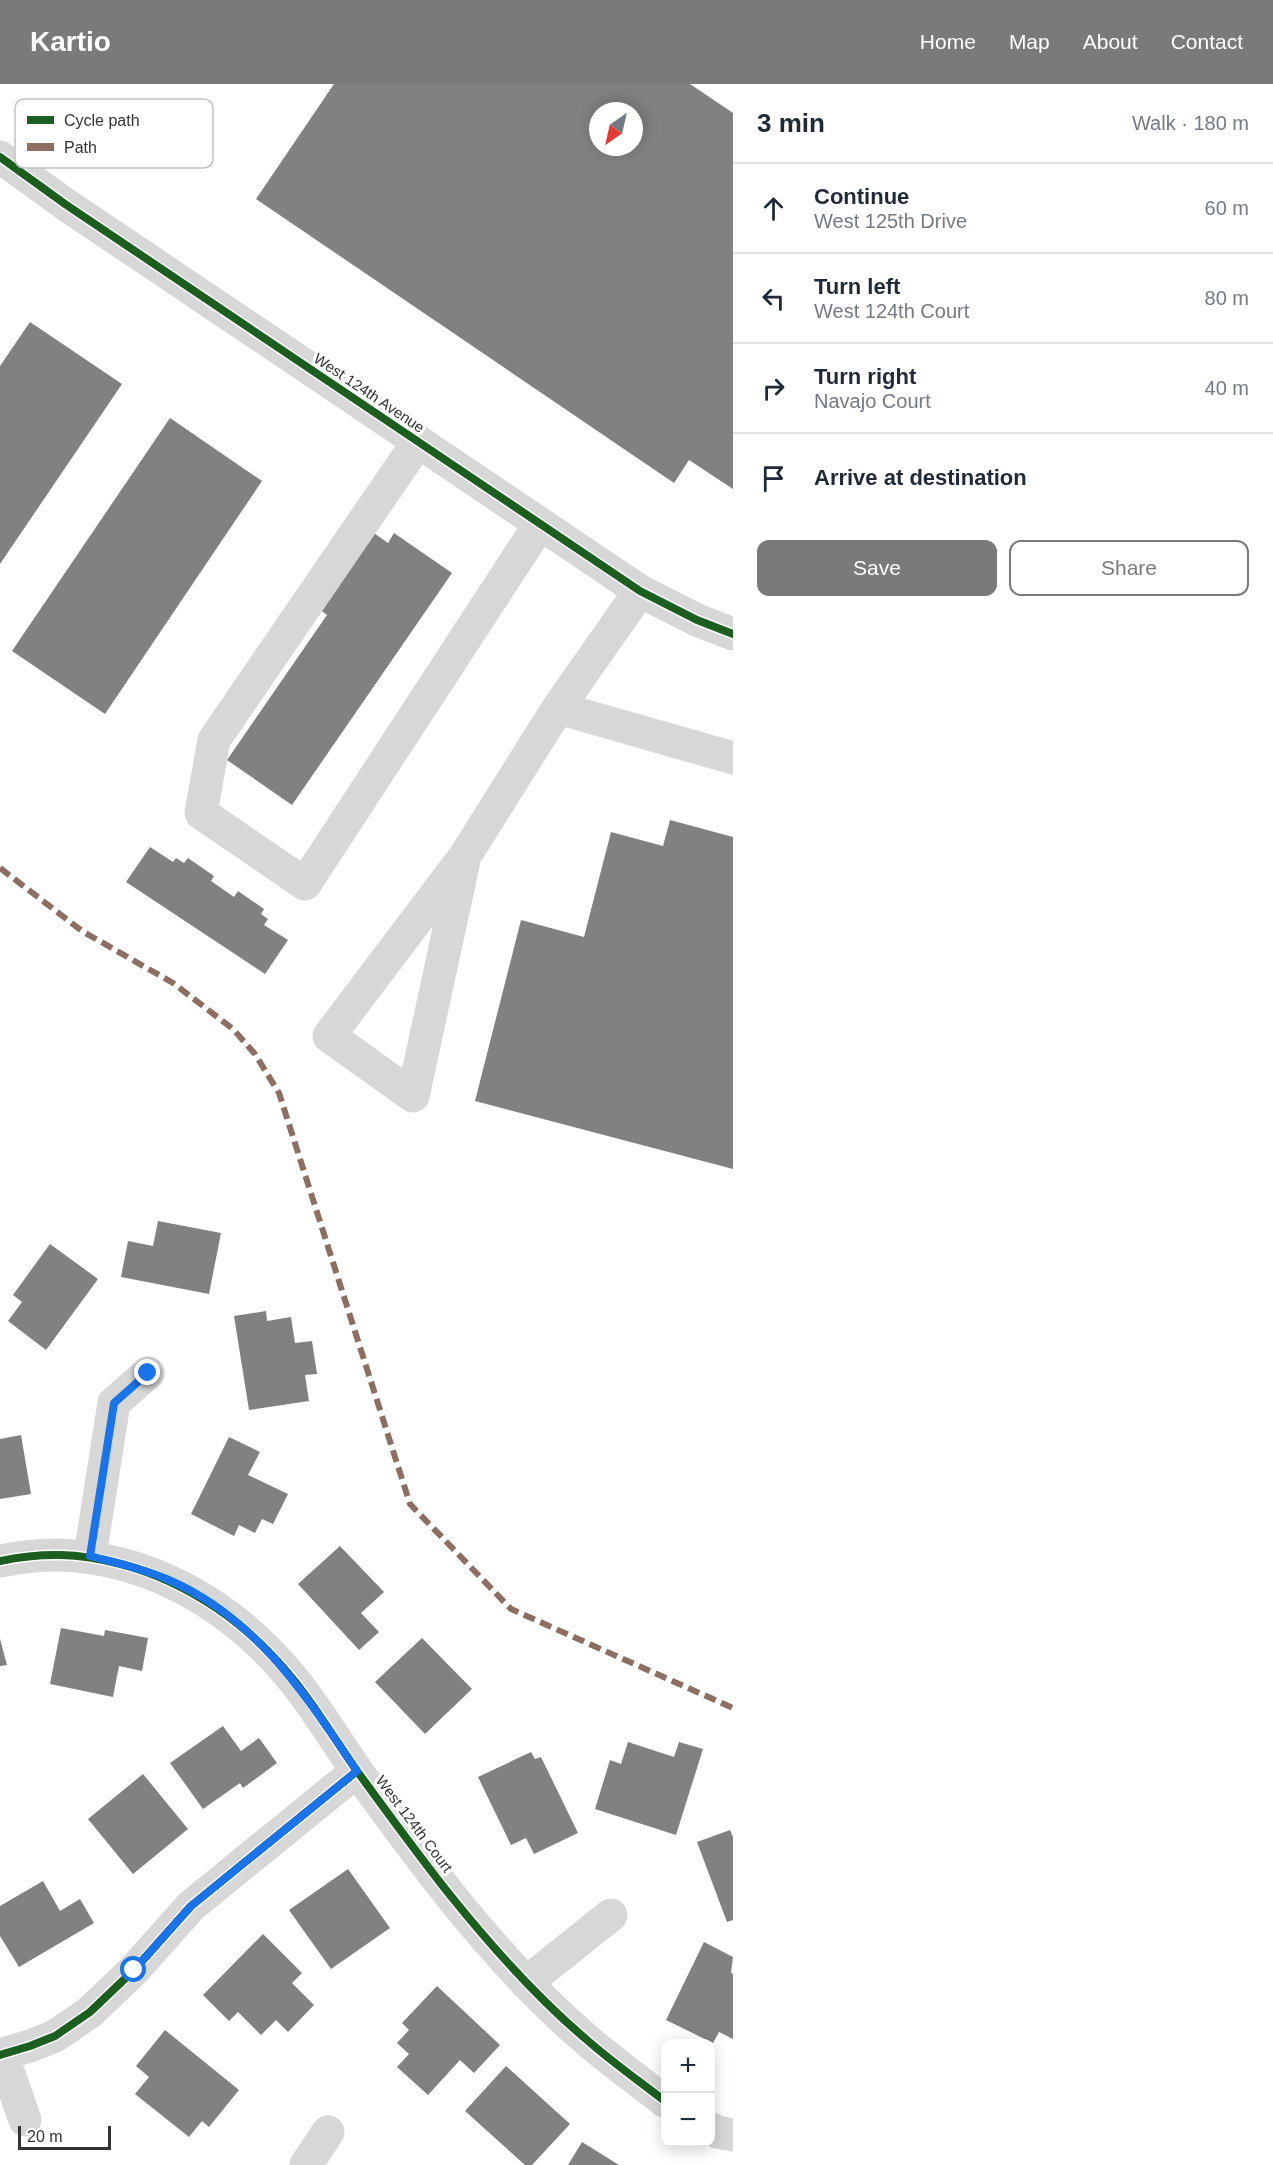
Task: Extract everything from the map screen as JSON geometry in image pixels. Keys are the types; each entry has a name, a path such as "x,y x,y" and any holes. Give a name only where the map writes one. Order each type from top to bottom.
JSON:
{"street":[{"name":"West 124th Avenue","path":"0,158 640,591 697,620 733,634"},
{"path":"418,442 214,740 201,813 305,884 540,524"},
{"path":"465,856 413,1096 329,1036 465,856 558,708 640,591"},
{"path":"558,708 733,758"},
{"path":"90,1556 114,1403 148,1373"},
{"name":"West 124th Court","path":"0,1562 36,1555 90,1556 170,1580 224,1612 256,1639 293,1678 357,1771 450,1895 526,1983 586,2040 661,2098"},
{"path":"25,2120 1,2055 55,2036 90,2012 134,1970 191,1906 357,1771"},
{"path":"526,1983 611,1915"},
{"path":"715,2131 733,2135"},
{"path":"306,2165 328,2132"}],"building":[{"path":"334,84 690,84 733,113 733,489 689,460 674,483 256,199"},
{"path":"30,322 122,384 0,564 0,366"},
{"path":"170,418 262,481 105,714 12,651"},
{"path":"371,531 388,543 394,533 452,573 292,805 227,760 327,615 318,608"},
{"path":"670,820 733,837 733,1169 475,1101 521,920 584,937 611,832 663,846"},
{"path":"150,847 173,862 176,858 184,863 188,858 214,876 211,881 234,897 238,891 264,909 261,914 268,919 264,925 288,940 265,974 126,882"},
{"path":"158,1221 221,1233 209,1294 121,1277 128,1241 153,1246"},
{"path":"50,1244 98,1279 46,1350 8,1321 22,1302 13,1295"},
{"path":"266,1311 267,1321 291,1317 295,1343 312,1341 317,1374 305,1375 309,1401 249,1410 234,1316"},
{"path":"21,1435 31,1494 0,1499 0,1439"},
{"path":"229,1437 260,1452 248,1475 288,1494 273,1524 262,1519 255,1533 239,1525 234,1536 191,1514"},
{"path":"340,1546 384,1592 361,1613 379,1632 359,1650 298,1584"},
{"path":"61,1628 104,1636 105,1630 148,1638 142,1671 119,1666 113,1697 50,1684"},
{"path":"422,1638 472,1689 425,1734 375,1682"},
{"path":"0,1639 7,1665 0,1666"},
{"path":"223,1726 241,1751 259,1738 277,1763 243,1788 240,1783 203,1809 170,1763"},
{"path":"628,1742 674,1757 679,1742 703,1749 676,1835 595,1809 610,1760 621,1764"},
{"path":"531,1752 535,1759 541,1757 578,1833 534,1854 526,1838 511,1845 478,1777"},
{"path":"143,1774 188,1829 133,1874 88,1819"},
{"path":"730,1830 733,1837 733,1920 727,1922 697,1842"},
{"path":"348,1869 390,1928 331,1969 289,1910"},
{"path":"43,1881 60,1911 80,1899 94,1923 19,1967 0,1936 0,1906"},
{"path":"263,1934 302,1973 292,1983 314,2005 288,2032 276,2020 261,2035 238,2012 229,2021 203,1995"},
{"path":"704,1942 733,1957 731,1973 733,1974 733,2039 719,2032 715,2039 705,2039 666,2020"},
{"path":"437,1986 500,2045 474,2073 460,2060 428,2095 397,2067 409,2054 397,2043 409,2030 402,2023"},
{"path":"165,2030 239,2090 209,2127 202,2121 189,2137 135,2094 149,2077 136,2066"},
{"path":"506,2066 570,2124 532,2165 525,2165 465,2111"},
{"path":"582,2142 619,2165 568,2165"}],"marked path":[{"path":"0,868 82,931 173,983 233,1029 255,1054 279,1093 410,1504 511,1609 733,1708"}],"cycle path":[{"path":"0,157 15,168"},
{"path":"15,168 65,204 640,591 697,620 733,634"},
{"path":"0,1561 31,1556 61,1555 121,1564 170,1582 216,1608 236,1623 275,1658 301,1689 414,1849 498,1952 568,2024 661,2098"},
{"path":"0,2055 55,2036 90,2012 134,1970 191,1906 357,1771"}],"route":[{"path":"134,1970 191,1906 357,1771 293,1678 256,1639 224,1612 170,1580 90,1556 114,1403 148,1373"}]}
